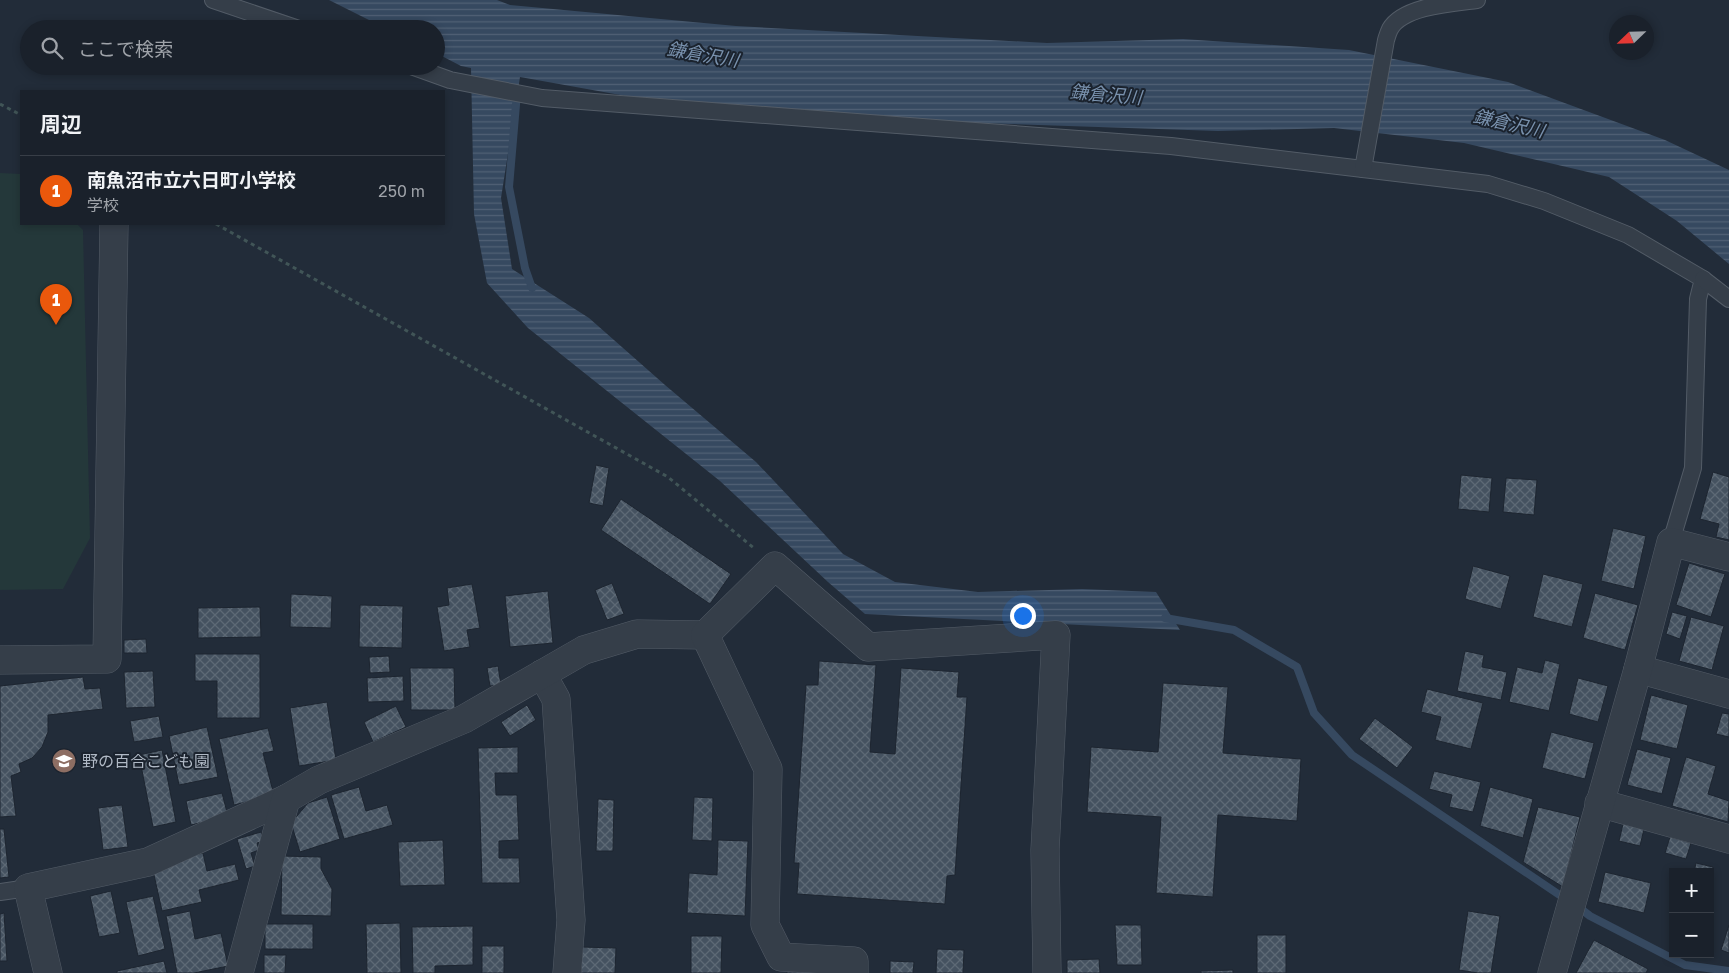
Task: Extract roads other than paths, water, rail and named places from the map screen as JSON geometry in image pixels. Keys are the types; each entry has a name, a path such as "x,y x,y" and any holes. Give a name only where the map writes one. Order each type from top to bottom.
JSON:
{"street":[{"path":"0,660 107,659 114,225"},
{"path":"1552,973 1638,669 1671,542 1729,557"},
{"path":"48,973 28,888 148,862 286,799 319,780 464,719 584,650 637,634 705,635 775,566 868,647 1056,636 1045,850 1047,973"},
{"path":"705,635 768,768 765,925 782,957 854,961 854,973"},
{"path":"1638,669 1729,694"},
{"path":"542,674 556,699 571,920 567,973"},
{"path":"239,973 286,799"},
{"path":"1599,804 1729,839"}],"lane":[{"path":"213,0 272,20"},
{"path":"1363,169 1386,40 1391,28 1404,16 1426,7 1477,0"},
{"path":"436,75 450,80 535,96 1161,146 1488,184 1544,201 1628,235 1703,279 1729,299"},
{"path":"1671,542 1693,468 1698,299 1703,279"},
{"path":"0,892 28,888"}],"water":[{"name":"鎌倉沢川","path":"329,0 497,0 510,5 736,26 1047,43 1183,39 1349,50 1508,82 1665,140 1729,170 1729,264 1677,221 1609,177 1464,143 1334,128 1218,131 979,123 766,121 520,77 501,198 512,269 589,318 756,462 843,554 895,582 978,592 1082,589 1156,592 1180,630 865,614 720,481 528,328 487,283 474,214 471,68 461,66 445,58 445,20 369,20"}],"waterway":[{"path":"517,93 509,187 525,268 532,288"},
{"path":"1165,618 1234,630 1297,667 1314,713 1352,755 1567,900"},
{"path":"1577,906 1590,916 1685,965 1729,971"}],"place":[{"name":"南魚沼市立六日町小学校","path":"56,325"},
{"name":"野の百合こども園","path":"64,761"}]}
